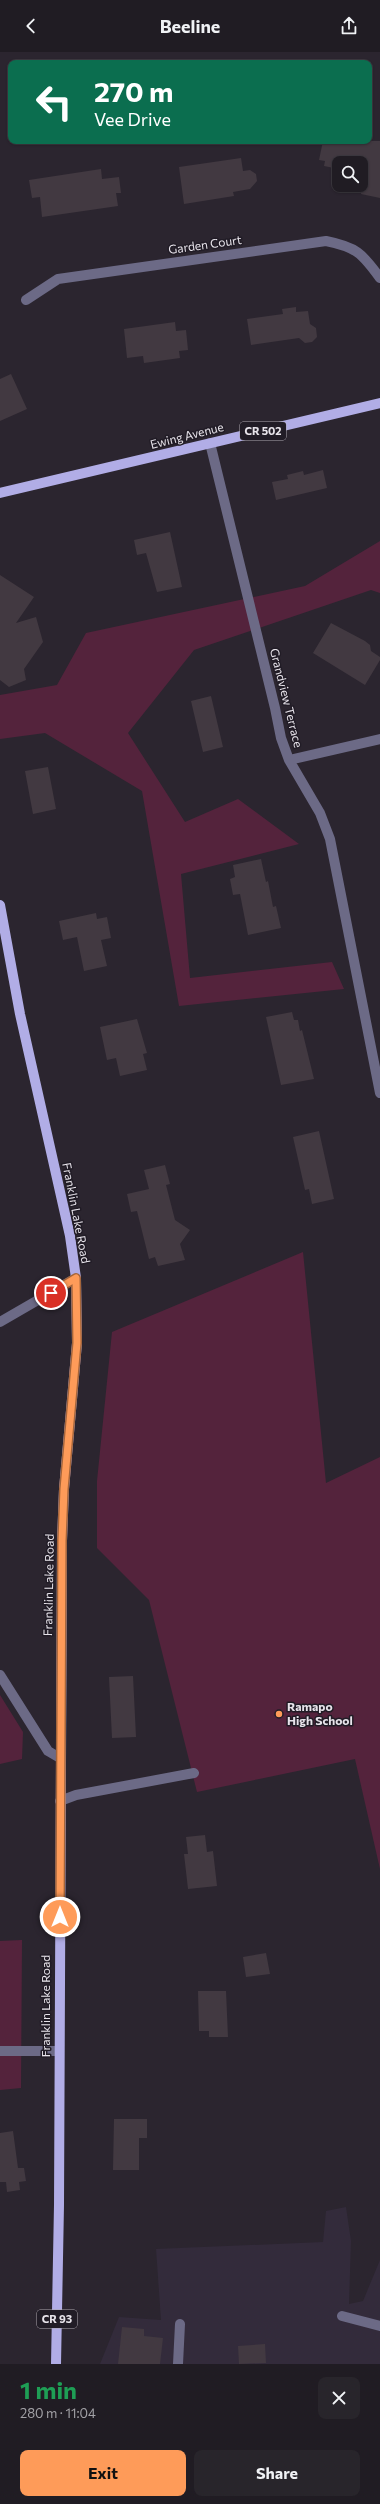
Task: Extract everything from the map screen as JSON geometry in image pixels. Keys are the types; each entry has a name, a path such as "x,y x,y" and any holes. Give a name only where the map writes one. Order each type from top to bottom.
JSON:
{"main road":[{"name":"Ewing Avenue","path":"0,493 210,444 380,402"},
{"name":"Franklin Lake Road","path":"0,905 20,1014 70,1236 76,1278 77,1343 64,1489 60,1758 58,2275 56,2364"}],"street":[{"name":"Garden Court","path":"26,300 58,279 326,241 348,246 367,259 380,278"},
{"name":"Grandview Terrace","path":"210,444 275,708 281,738 289,760 320,813 330,839 380,1093"},
{"path":"289,760 380,739"},
{"path":"0,1322 76,1278"},
{"path":"0,1675 48,1750 60,1758"},
{"path":"60,1801 76,1796 194,1772"},
{"path":"0,2051 59,2051"},
{"path":"342,2316 380,2326"},
{"path":"178,2364 180,2324"}],"shaded area":[{"path":"380,541 380,593 371,590 194,650 128,733 185,822 238,799 299,844 181,874 190,978 332,962 344,989 179,1006 142,791 45,733 0,739 0,695 57,685 86,633 305,586"},
{"path":"303,1252 326,1483 380,1457 380,1869 355,1759 197,1792 149,1600 97,1548 97,1481 112,1332"},
{"path":"0,1695 23,1732 22,1759 0,1764"},
{"path":"22,1940 21,2088 0,2090 0,1941"},
{"path":"346,2207 351,2241 349,2304 363,2301 380,2260 380,2364 100,2364 119,2317 161,2320 156,2249 323,2242 326,2211"}],"building":[{"path":"372,141 380,141 380,198 361,194 361,192 368,192 368,156 332,156 332,168 324,166 325,161 319,160 322,144 372,144"},
{"path":"241,158 243,171 250,170 256,174 257,181 250,189 233,192 234,196 184,204 179,167"},
{"path":"101,169 102,179 119,177 121,193 116,193 118,206 42,217 40,197 32,198 29,180"},
{"path":"296,307 296,312 308,311 310,324 316,328 317,337 312,342 305,343 299,338 251,345 247,319 283,314 282,309"},
{"path":"175,322 176,331 186,330 188,350 179,351 180,358 144,363 143,356 127,358 124,329"},
{"path":"11,374 27,409 0,421 0,379"},
{"path":"323,470 327,488 276,500 272,482 288,479 287,475 303,471 304,475"},
{"path":"170,532 182,587 157,592 146,553 137,555 134,540"},
{"path":"0,575 34,597 16,623 36,617 43,642 24,669 26,680 9,687 0,680"},
{"path":"331,623 365,641 370,645 371,651 380,657 380,660 365,685 313,653"},
{"path":"211,696 223,747 203,752 191,701"},
{"path":"48,767 56,809 33,814 25,771"},
{"path":"261,859 266,882 268,881 273,907 276,906 281,928 248,935 240,894 233,895 230,879 235,877 233,865"},
{"path":"96,913 97,919 107,917 111,938 101,940 107,966 84,971 77,937 63,940 59,921"},
{"path":"292,1012 294,1020 298,1020 300,1031 302,1030 314,1079 281,1085 266,1017"},
{"path":"137,1019 147,1053 143,1054 147,1070 120,1076 116,1058 107,1060 100,1027"},
{"path":"319,1131 334,1199 312,1204 309,1189 305,1190 293,1137"},
{"path":"165,1165 170,1184 166,1185 175,1220 190,1230 180,1244 185,1260 158,1266 155,1257 149,1259 137,1211 131,1212 127,1194 149,1189 144,1170"},
{"path":"133,1676 136,1737 112,1738 109,1677"},
{"path":"205,1835 207,1852 213,1851 217,1886 188,1889 184,1854 188,1854 186,1837"},
{"path":"266,1953 270,1974 246,1977 243,1957"},
{"path":"198,1991 226,1991 228,2037 209,2037 209,2031 199,2031"},
{"path":"114,2119 147,2119 147,2138 139,2138 139,2170 113,2170"},
{"path":"13,2131 18,2168 24,2168 26,2181 19,2182 20,2190 7,2192 6,2182 0,2182 0,2133"},
{"path":"122,2327 144,2329 144,2336 163,2338 160,2364 118,2364"},
{"path":"265,2344 266,2363 239,2364 238,2346"}],"place":[{"name":"Ramapo High School","path":"279,1714"}],"route":[{"path":"51,1293 76,1278 78,1300 77,1343 64,1489 62,1541 60,1917"}]}
